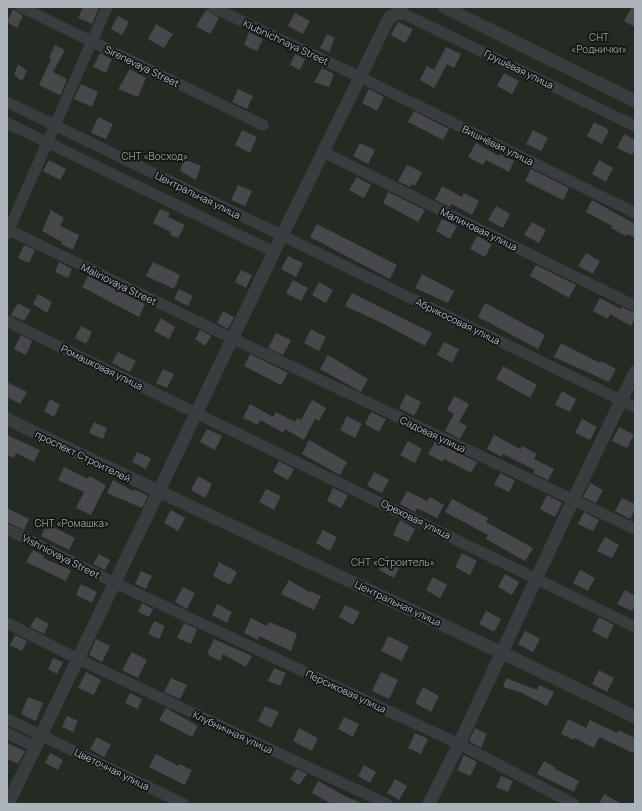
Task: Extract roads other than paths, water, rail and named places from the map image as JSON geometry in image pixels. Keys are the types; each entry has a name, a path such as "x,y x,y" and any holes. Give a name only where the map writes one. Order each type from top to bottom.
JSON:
{"street":[{"name":"Sirenevaya Street","path":"21,7 263,125"},
{"path":"8,231 55,126 90,41 107,7"},
{"name":"Klubnichnaya Street","path":"212,7 360,77"},
{"path":"444,7 635,101"},
{"path":"8,804 116,583 196,412 389,18 395,14 402,13"},
{"name":"Грушёвая улица","path":"402,13 635,126"},
{"name":"Вишнёвая улица","path":"360,77 635,213"},
{"name":"Центральная улица","path":"7,102 282,235"},
{"name":"Центральная улица","path":"7,123 274,252"},
{"name":"Малиновая улица","path":"323,152 635,306"},
{"name":"Malinovaya Street","path":"8,231 232,338"},
{"name":"Абрикосовая улица","path":"282,235 635,407"},
{"name":"Ромашковая улица","path":"7,321 196,412"},
{"name":"Садовая улица","path":"232,338 635,529"},
{"path":"428,804 459,744 501,652 635,372"},
{"name":"Ореховая улица","path":"196,412 635,627"},
{"name":"проспект Строителей","path":"7,419 159,493"},
{"name":"Центральная улица","path":"159,493 501,652 635,717"},
{"name":"Vishniovaya Street","path":"7,529 116,583"},
{"name":"Персиковая улица","path":"116,583 459,744 574,804"},
{"name":"Клубничная улица","path":"7,623 78,659 387,804"},
{"path":"7,719 38,741"},
{"path":"7,733 38,741"},
{"name":"Цветочная улица","path":"38,741 184,804"}],"park label":[{"name":"СНТ «Роднички»","path":"599,42"},
{"name":"СНТ «Восход»","path":"155,156"},
{"name":"СНТ «Ромашка»","path":"72,523"},
{"name":"СНТ «Строитель»","path":"393,562"}]}
